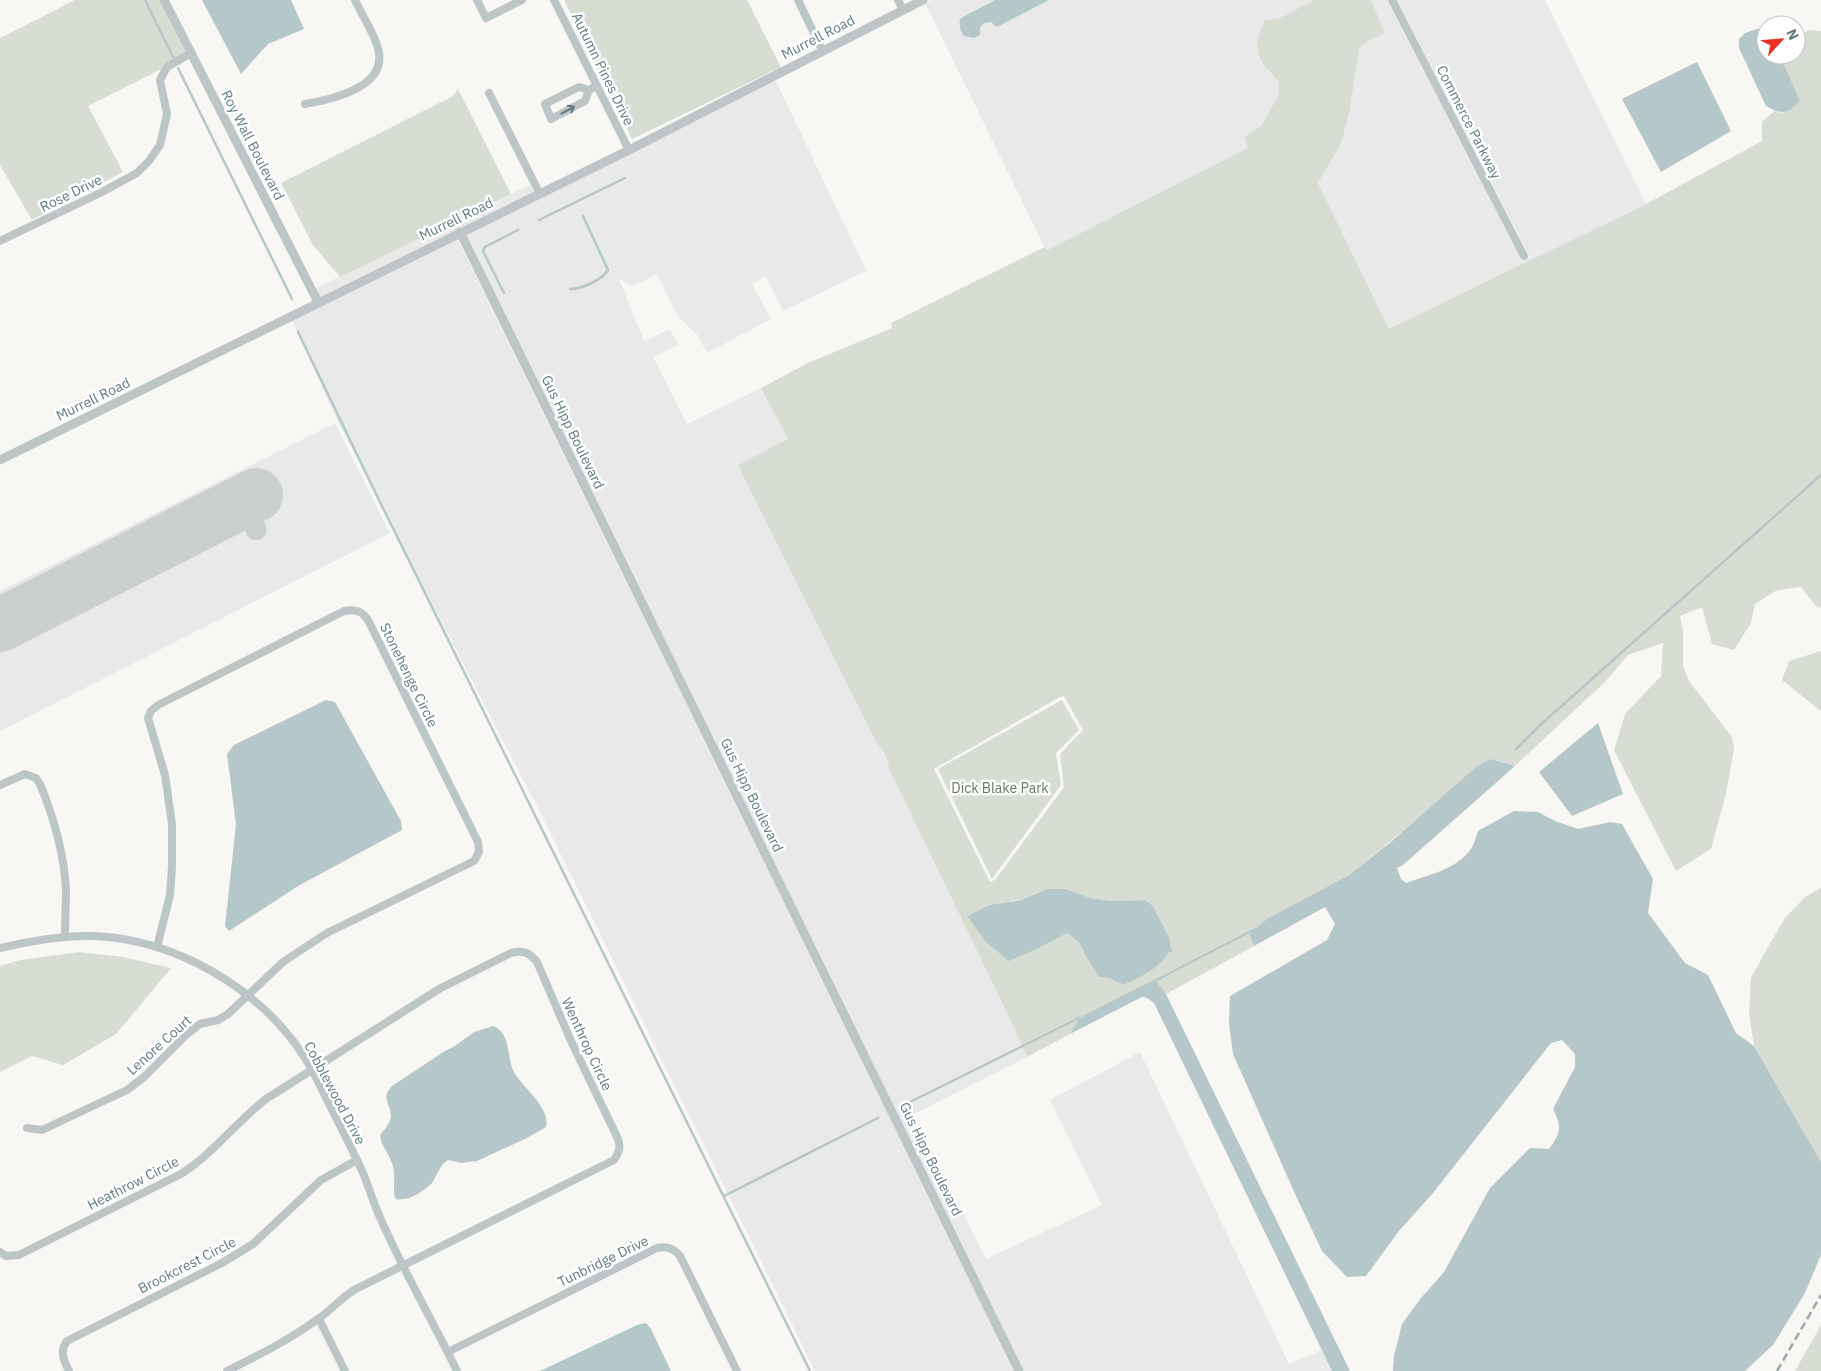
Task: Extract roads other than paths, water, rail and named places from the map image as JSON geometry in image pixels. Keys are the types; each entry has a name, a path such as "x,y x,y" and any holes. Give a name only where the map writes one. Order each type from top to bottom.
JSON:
{"street":[{"name":"Roy Wall Boulevard","path":"164,0 318,302"},
{"path":"305,104 333,99 369,81 377,72 380,63 378,45 355,0"},
{"path":"478,0 486,18 522,0"},
{"name":"Autumn Pines Drive","path":"554,0 629,150"},
{"path":"798,0 822,50"},
{"path":"898,0 903,10"},
{"name":"Murrell Road","path":"0,460 629,150 923,0"},
{"name":"Commerce Parkway","path":"1392,0 1524,256"},
{"name":"Rose Drive","path":"0,241 137,173 149,161 160,145 167,114 160,80 167,67 191,53"},
{"path":"589,90 579,87 545,104 551,118 585,100 589,90 597,86"},
{"path":"490,93 540,194"},
{"name":"Gus Hipp Boulevard","path":"460,232 1018,1371"},
{"name":"Stonehenge Circle","path":"157,947 170,895 172,824 165,775 148,718 151,711 158,705 344,612 358,611 365,615 369,622 478,842 479,852 474,861 467,865 327,933 283,962 248,996"},
{"path":"0,785 24,774 36,778 40,784 56,828 62,852 66,890 65,936"},
{"name":"Cobblewood Drive","path":"0,948 65,936 95,936 139,942 183,957 219,975 248,996 270,1016 289,1036 312,1069 357,1160 379,1216 457,1371"},
{"name":"Wenthrop Circle","path":"312,1069 439,989 511,953 526,952 537,962 571,1040 618,1139 619,1153 614,1160 606,1165 403,1264"},
{"name":"Lenore Court","path":"27,1128 42,1130 127,1090 144,1077 187,1034 200,1024 218,1020 228,1014 248,996"},
{"name":"Heathrow Circle","path":"0,1252 6,1256 19,1255 181,1174 198,1162 255,1107 312,1069"},
{"name":"Brookcrest Circle","path":"69,1371 63,1355 67,1341 222,1263 253,1244 321,1180 357,1160"},
{"name":"Tunbridge Drive","path":"448,1352 664,1246 676,1251 680,1256 737,1371"},
{"path":"227,1371 282,1344 319,1319 334,1304 354,1290 403,1264"},
{"path":"319,1319 345,1371"}],"waterway":[{"path":"145,0 173,57"},
{"path":"178,68 292,299"},
{"path":"539,220 625,178"},
{"path":"570,289 591,283 608,270 583,216"},
{"path":"504,293 483,251 485,247 518,230"},
{"path":"298,332 377,496 810,1371"},
{"path":"1516,749 1538,727 1821,475"},
{"path":"1147,985 1255,929"},
{"path":"906,1104 1079,1018"},
{"path":"724,1196 878,1118"}],"railway":[{"path":"1777,1371 1821,1295"}],"park label":[{"name":"Dick Blake Park","path":"1000,788"}]}
